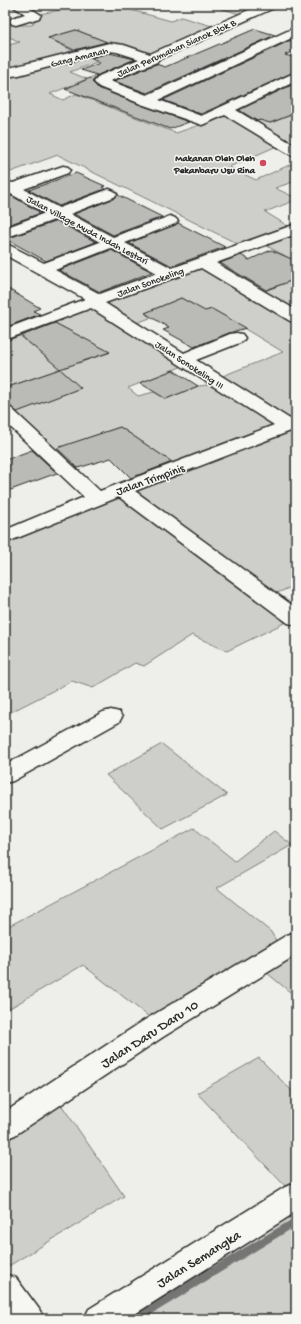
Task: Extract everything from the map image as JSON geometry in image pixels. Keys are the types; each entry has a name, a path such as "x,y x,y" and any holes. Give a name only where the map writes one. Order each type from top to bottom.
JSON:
{"street":[{"name":"Jalan Perumahan Sianok Blok B","path":"146,101 101,82 104,79 152,59 270,5"},
{"path":"16,21 35,15 24,6"},
{"path":"146,101 296,31"},
{"name":"Gang Amanah","path":"5,73 14,72 109,47 119,48 152,59"},
{"path":"146,101 200,121 207,120 296,76"},
{"path":"226,110 296,152"},
{"path":"7,188 63,170"},
{"name":"Jalan Village Muda Indah Lestari","path":"7,188 114,242 171,274"},
{"path":"5,233 109,194"},
{"path":"50,266 170,221"},
{"name":"Jalan Sonokeling","path":"5,335 296,229"},
{"name":"Jalan Sonokeling III","path":"5,249 96,301 183,359 292,425"},
{"path":"202,262 296,317"},
{"path":"183,359 236,338"},
{"path":"5,412 97,499"},
{"name":"Jalan Trimpinis","path":"5,537 97,499 292,425"},
{"path":"121,490 296,618"},
{"path":"5,775 111,717"},
{"name":"Jalan Daru Daru 10","path":"5,1127 153,1029 296,942"},
{"name":"Jalan Semangka","path":"100,1319 296,1196"},
{"path":"5,1288 28,1319"}],"shaded area":[{"path":"87,5 142,5 131,10 171,21 181,17 212,26 150,54 109,43 76,30 48,38 77,53 5,72 5,46 20,42 5,35 5,18 18,25 32,25 39,14"},
{"path":"209,5 262,5 240,14"},
{"path":"88,55 102,60 70,72 87,79 50,94 63,100 76,94 176,133 208,122 222,112 277,146 229,167 256,180 296,162 296,181 275,188 296,198 296,200 265,212 288,226 240,245 58,155 5,174 5,77"},
{"path":"296,113 296,146 253,122 260,120 271,123"},
{"path":"296,231 296,262 260,242"},
{"path":"202,266 296,320 296,420 184,466 173,463 120,427 56,449 15,412 80,388 60,369 5,388 5,340 19,335 61,368 109,353 53,322 90,304 183,366 128,388 138,396 154,392 166,399 198,386 209,385 282,423 215,379 283,352 212,309 200,314 194,305 181,298 145,313 150,318 134,324 100,303"},
{"path":"296,279 296,317 257,294"},
{"path":"296,427 296,585 275,594 131,492"},
{"path":"118,496 286,622 227,651 192,635 144,666 135,663 93,688 72,681 5,715 5,541"},
{"path":"162,744 227,795 163,829 106,775"},
{"path":"194,828 235,861 274,831 292,845 217,888 271,932 278,944 153,1020 83,965 5,1011 5,928"},
{"path":"296,953 296,997 267,973"},
{"path":"259,1058 296,1095 296,1179 285,1186 197,1093"},
{"path":"58,1100 124,1196 7,1267 5,1265 5,1136"},
{"path":"296,1210 296,1319 122,1319"}],"building":[{"path":"255,29 275,35 147,93 114,81 156,64 165,67"},
{"path":"76,30 107,42 74,50 48,38"},
{"path":"291,40 296,42 296,50 285,55 296,58 296,71 201,114 163,100"},
{"path":"109,53 135,59 98,75 92,82 98,88 189,122 170,129 65,89 97,75 81,70 100,63 90,58"},
{"path":"296,83 296,113 270,123 260,120 257,121 239,110"},
{"path":"76,173 105,186 102,187 105,189 59,206 29,190"},
{"path":"118,195 162,217 113,235 74,214 115,198"},
{"path":"12,196 41,213 5,226 5,199"},
{"path":"57,221 96,242 46,261 6,239"},
{"path":"178,223 225,247 172,266 129,243"},
{"path":"111,250 152,272 100,292 59,270"},
{"path":"271,250 296,261 296,279 266,290 220,263 241,255 249,260"},
{"path":"5,287 40,308 33,311 40,314 9,326 5,323"},
{"path":"181,298 205,311 212,309 246,328 194,347 163,330 169,328 145,313"},
{"path":"55,323 110,352 60,369 21,336"},
{"path":"60,369 81,388 17,412 5,403 5,388"},
{"path":"173,370 198,386 166,399 140,383"},
{"path":"120,427 172,462 131,478 111,458 78,468 57,448"},
{"path":"32,450 57,473 5,492 5,460"}],"waterway":[{"path":"135,1319 296,1221"}],"place":[{"name":"Makanan Oleh Oleh Pekanbaru Usu Rina","path":"263,163"}]}
